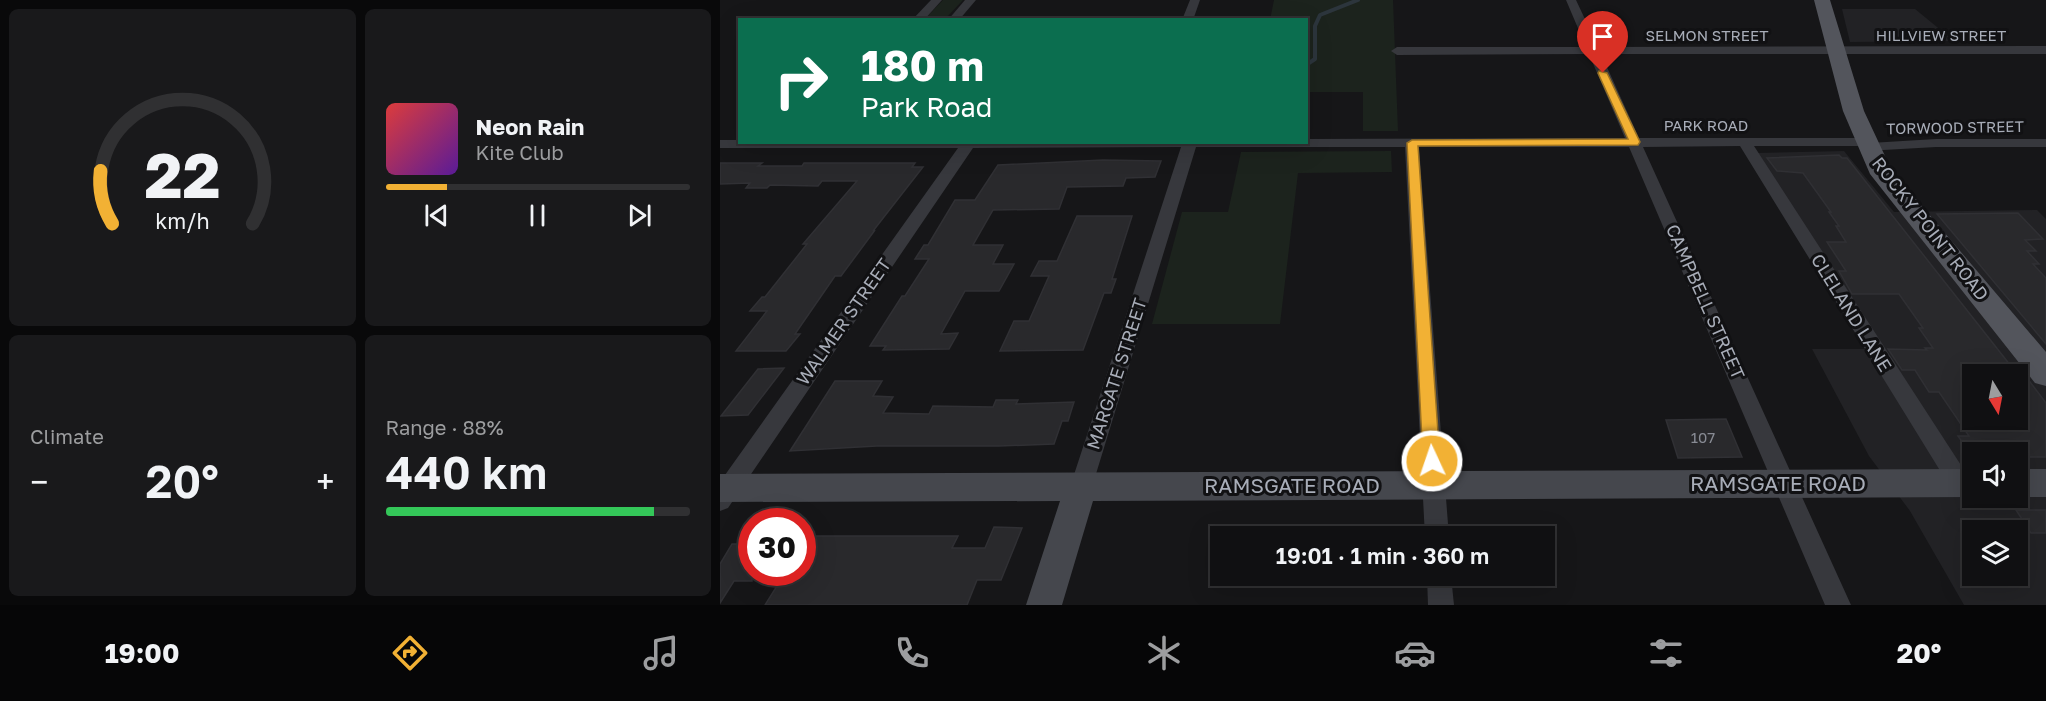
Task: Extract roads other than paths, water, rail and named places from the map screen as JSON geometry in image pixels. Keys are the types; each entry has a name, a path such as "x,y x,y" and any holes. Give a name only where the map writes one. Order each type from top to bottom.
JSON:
{"main road":[{"name":"ROCKY POINT ROAD","path":"1822,0 1865,145 1882,174 2046,374"},
{"name":"RAMSGATE ROAD","path":"723,492 1081,487 1962,483"},
{"path":"2028,483 2046,483"},
{"name":"MARGATE STREET","path":"1044,605 1081,487"}],"street":[{"path":"919,18 937,0"},
{"path":"955,18 971,0"},
{"path":"1188,18 1195,0"},
{"name":"CAMPBELL STREET","path":"1571,0 1838,605"},
{"name":"SELMON STREET","path":"1397,51 1837,50"},
{"name":"HILLVIEW STREET","path":"1837,50 2046,50"},
{"name":"PARK ROAD","path":"1308,143 1744,142 1865,145"},
{"name":"CLELAND LANE","path":"1744,142 1962,477"},
{"path":"1412,143 1436,526"},
{"name":"TORWOOD STREET","path":"1865,145 2046,143"},
{"name":"PARK ROAD","path":"720,144 738,144"},
{"name":"WALMER STREET","path":"723,492 968,144"},
{"name":"MARGATE STREET","path":"1081,487 1190,144"},
{"path":"1440,586 1441,605"}],"waterway":[{"path":"1308,64 1315,59 1315,26 1320,15 1358,0"}]}
